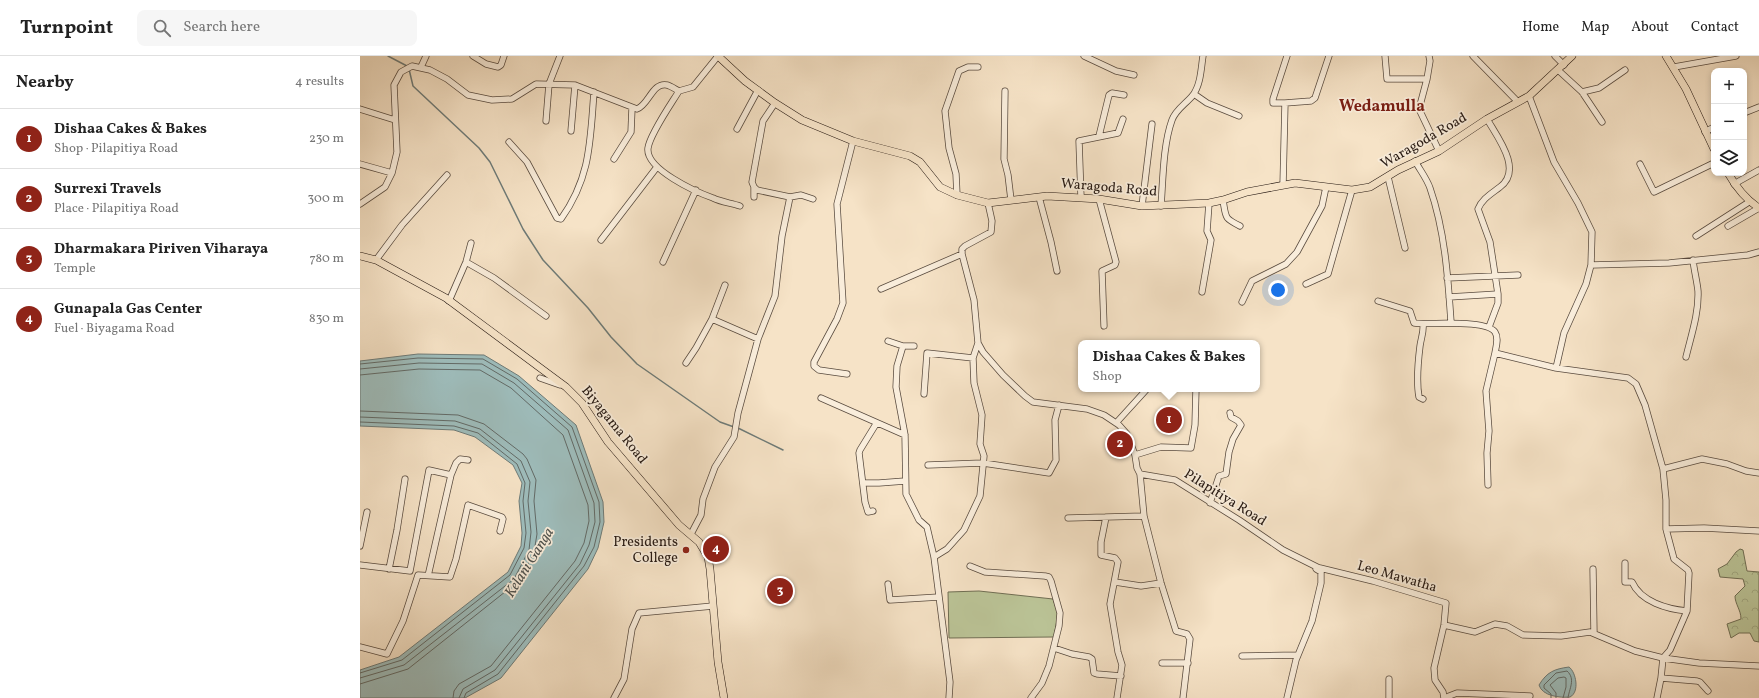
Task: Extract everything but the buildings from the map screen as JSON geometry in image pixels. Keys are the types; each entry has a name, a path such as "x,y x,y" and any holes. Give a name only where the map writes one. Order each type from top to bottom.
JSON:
{"main road":[{"name":"Waragoda Road","path":"718,56 774,103 802,120 853,140 910,156 920,162 940,187 957,195 988,203 1039,197 1099,199 1142,206 1161,206 1209,203 1247,192 1296,183 1352,190 1370,188 1415,161 1439,150 1487,119 1528,96 1564,65 1572,56"},
{"path":"1666,56 1674,66 1686,89 1711,144"},
{"path":"1730,176 1734,184 1749,202 1759,208"},
{"name":"Biyagama Road","path":"360,256 376,260 449,301 566,387 582,403 608,442 679,525 699,542 708,557 710,569 720,678 724,698"}],"street":[{"path":"420,67 426,56"},
{"path":"473,56 486,64 498,67 501,65 504,56"},
{"path":"546,121 549,84 560,56"},
{"path":"718,56 693,87 679,91 656,128 648,148 649,157 666,175 714,199 740,206"},
{"path":"1084,56 1116,71 1134,75"},
{"path":"1161,206 1164,163 1172,121 1176,112 1194,94 1198,85 1203,56"},
{"path":"1287,56 1273,103 1312,101 1315,98 1329,56"},
{"path":"1385,56 1386,79 1427,79"},
{"path":"1429,56 1430,61 1427,79 1419,109 1439,150"},
{"path":"1474,56 1518,102"},
{"path":"1555,56 1564,65"},
{"path":"1674,66 1736,56"},
{"path":"360,204 385,187 392,173 396,152 394,85 399,76 406,69 412,66 420,67 447,79 468,95 482,99 504,101 512,100 536,84 575,85 632,108 641,107 656,88 667,85 679,91"},
{"path":"957,195 956,174 949,148 945,112 959,71 968,67 978,67"},
{"path":"1558,70 1582,92 1602,122"},
{"path":"1582,92 1599,88 1625,70"},
{"path":"571,131 575,85"},
{"path":"737,129 758,90"},
{"path":"1005,91 1004,159 1008,176 1010,200"},
{"path":"509,142 527,162 557,218 561,219 579,189 584,175 588,159 594,92"},
{"path":"1099,136 1109,95 1112,93 1124,95"},
{"path":"1194,94 1207,103 1239,116"},
{"path":"1528,96 1554,162 1578,203 1592,232 1591,265 1586,284 1564,332 1556,368"},
{"path":"754,197 754,187 752,182 762,123 774,103"},
{"path":"1283,185 1285,103"},
{"path":"1747,112 1759,107"},
{"path":"614,159 631,132 632,108"},
{"path":"360,109 395,120"},
{"path":"1081,198 1079,141 1118,133 1122,119"},
{"path":"1487,119 1503,146 1509,162 1510,172 1506,182 1486,198 1478,209 1490,242 1498,294 1498,303 1489,327"},
{"path":"1142,206 1152,124"},
{"path":"1705,132 1711,129"},
{"path":"847,374 819,370 814,366 814,362 837,319 843,303 837,204 853,140"},
{"path":"1415,161 1430,187 1438,217 1447,278 1451,322"},
{"path":"360,164 392,173"},
{"path":"1640,164 1654,192 1711,164"},
{"path":"601,240 657,167"},
{"path":"1734,184 1759,170"},
{"path":"376,260 402,225 447,176"},
{"path":"1388,177 1405,248"},
{"path":"754,187 757,190 790,197 801,195 813,199"},
{"path":"1242,302 1252,281 1286,264 1297,252 1322,206 1326,187"},
{"path":"663,262 696,190"},
{"path":"1306,284 1328,274 1352,190"},
{"path":"691,534 701,515 703,500 715,468 734,437 738,412 758,339 775,296 782,236 790,197"},
{"path":"1039,197 1057,271"},
{"path":"713,205 714,199"},
{"path":"1099,199 1116,262 1102,271 1104,326"},
{"path":"1223,200 1225,216 1228,220 1240,226"},
{"path":"1696,236 1749,202"},
{"path":"988,203 992,221 991,232 962,249 974,300 978,343 983,352 1029,400 1039,404 1087,409 1116,423 1127,434 1140,474 1144,516 1174,628 1178,632 1187,634 1190,637 1183,698"},
{"path":"1202,292 1211,240 1207,231 1209,203"},
{"path":"1728,226 1759,208"},
{"path":"449,301 466,262 471,243"},
{"path":"1591,265 1621,265 1748,256 1759,252"},
{"path":"881,289 962,254"},
{"path":"1686,357 1694,326 1698,291 1692,260"},
{"path":"466,262 494,278 546,316"},
{"path":"1447,278 1518,275"},
{"path":"686,363 712,319 725,285"},
{"path":"1449,297 1498,294"},
{"path":"1378,301 1410,311 1414,323 1423,324 1451,322 1489,327 1495,333 1497,341 1486,391 1490,431 1487,453 1488,485"},
{"path":"712,319 758,339"},
{"path":"1423,324 1419,351 1418,389 1419,397 1423,399"},
{"path":"888,341 903,346 914,346"},
{"path":"934,557 947,549 964,530 980,496 984,456 980,444 982,415 974,383 973,358 978,343"},
{"path":"903,346 897,366 896,387 905,435 906,494 919,520 927,527 934,557 950,682 949,698"},
{"path":"1495,353 1556,368 1628,378 1636,384 1645,405 1663,469 1666,500 1666,529 1674,559 1688,570 1689,574 1687,612 1670,650 1663,658 1657,698"},
{"path":"924,394 927,354 973,358"},
{"path":"540,378 566,387"},
{"path":"1116,423 1144,392"},
{"path":"1134,455 1161,447 1191,448 1195,425 1196,392"},
{"path":"821,398 843,407 876,424 905,435"},
{"path":"928,465 983,463 1050,473 1056,460 1055,420 1059,405"},
{"path":"1210,503 1219,476 1226,474 1230,447 1241,425 1238,421 1231,417 1230,413"},
{"path":"873,511 868,512 863,483 860,450 876,424"},
{"path":"428,576 451,475 456,463 460,459 468,460"},
{"path":"1663,469 1702,459 1759,473"},
{"path":"360,565 410,571 429,470 451,475"},
{"name":"Pilapitiya Road","path":"1140,474 1175,480 1239,520 1283,550 1319,568 1316,569"},
{"path":"390,569 405,479"},
{"path":"863,483 879,484 905,481"},
{"path":"360,647 387,654 403,621 418,575 450,577 456,559 468,505 502,517 503,519 500,531"},
{"path":"360,546 368,512"},
{"path":"1068,518 1144,516"},
{"path":"1106,517 1100,549 1101,554 1118,560 1110,604 1117,647 1122,665 1118,698"},
{"path":"1666,529 1704,528 1759,531"},
{"path":"1625,563 1625,582 1632,582 1642,596 1652,602 1687,612"},
{"path":"970,566 985,572 1049,577 1060,613 1059,626 1054,648 1042,682 1031,698"},
{"name":"Leo Mawatha","path":"1316,569 1320,568 1374,581 1446,604 1444,625 1434,668 1435,680 1443,692 1444,698"},
{"path":"1287,698 1292,671 1312,621 1321,583 1321,572 1316,569"},
{"path":"1594,569 1594,633"},
{"path":"1115,582 1141,586 1161,583"},
{"path":"888,584 890,600 939,597"},
{"path":"614,698 624,680 632,630 639,613 713,606"},
{"path":"1444,625 1475,632 1495,624 1507,626 1523,635 1562,636 1594,633 1635,651 1663,658 1698,663 1759,666"},
{"path":"1054,648 1072,654 1089,657 1092,659 1094,673 1121,676"},
{"path":"1242,656 1298,655"},
{"path":"1162,663 1188,663"},
{"path":"1661,678 1697,681 1700,682 1708,691"},
{"path":"1389,679 1389,698"},
{"path":"1444,698 1464,693 1530,696"}],"green space":[{"path":"1740,549 1743,550 1747,571 1759,572 1759,642 1754,641 1750,633 1739,633 1731,638 1727,624 1741,619 1735,596 1745,586 1743,579 1720,577 1718,569 1727,564"},
{"path":"979,591 1053,599 1058,614 1054,637 949,638 948,592"}],"water":[{"name":"Kelani Ganga","path":"418,354 484,355 519,376 576,425 603,502 604,522 598,548 588,569 501,678 465,698 360,698 360,670 399,657 508,572 521,546 522,533 519,501 522,483 513,465 475,437 454,430 360,426 360,361"},
{"path":"1569,667 1574,673 1576,682 1575,691 1570,697 1552,696 1541,689 1539,685 1548,674 1555,670"}],"waterway":[{"path":"388,56 407,66"},
{"path":"409,69 413,86 479,148 490,162 523,229 543,260 588,308 611,337 637,364 720,422 734,427"},
{"path":"738,428 783,450"}],"place":[{"name":"Dishaa Cakes & Bakes","path":"1169,420"},
{"name":"Surrexi Travels","path":"1120,444"},
{"name":"Gunapala Gas Center","path":"716,549"},
{"name":"Presidents College","path":"686,550"},
{"name":"Dharmakara Piriven Viharaya","path":"780,591"}],"district":[{"name":"Wedamulla","path":"1382,107"}]}
